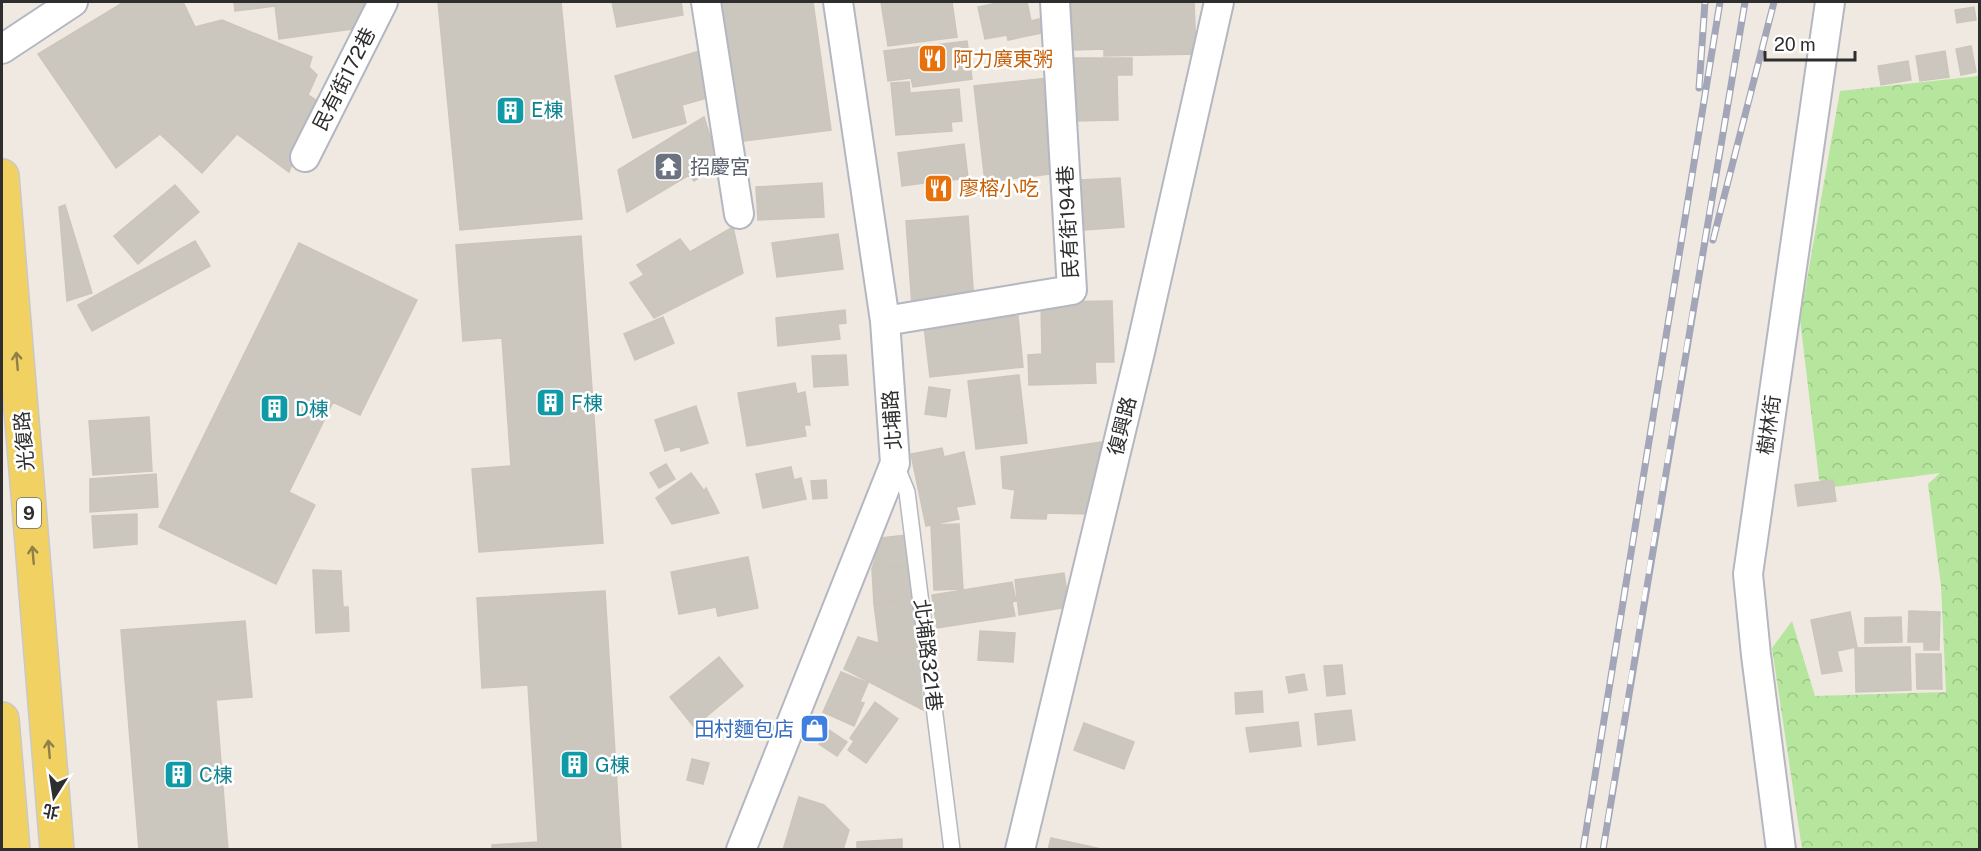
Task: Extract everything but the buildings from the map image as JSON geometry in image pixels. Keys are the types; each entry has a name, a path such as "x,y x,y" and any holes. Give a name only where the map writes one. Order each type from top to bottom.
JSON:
{"main road":[{"name":"光復路","path":"2,176 57,849"},
{"path":"2,719 13,849"}],"street":[{"path":"2,49 74,2"},
{"name":"民有街172巷","path":"305,157 383,2"},
{"path":"706,2 739,214"},
{"name":"北埔路","path":"741,849 895,463 885,321 838,2"},
{"name":"民有街194巷","path":"885,321 1072,290 1055,2"},
{"name":"復興路","path":"1020,849 1140,352 1219,2"},
{"name":"樹林街","path":"1781,849 1748,574 1830,2"}],"lane":[{"name":"北埔路321巷","path":"895,463 907,492 952,849"}],"green space":[{"path":"1979,76 1979,849 1802,849 1772,648 1792,621 1815,696 1946,692 1941,586 1928,484 1940,473 1826,488 1819,479 1800,319 1840,91"}],"railway":[{"path":"1699,88 1705,2"},
{"path":"1583,850 1720,2"},
{"path":"1603,850 1745,2"},
{"path":"1713,240 1774,2"}],"place":[{"name":"阿力廣東粥","path":"932,59"},
{"name":"E棟","path":"510,110"},
{"name":"招慶宮","path":"669,167"},
{"name":"廖榕小吃","path":"938,188"},
{"name":"F棟","path":"550,403"},
{"name":"D棟","path":"274,409"},
{"name":"田村麵包店","path":"815,729"},
{"name":"G棟","path":"574,765"},
{"name":"C棟","path":"178,775"}]}
